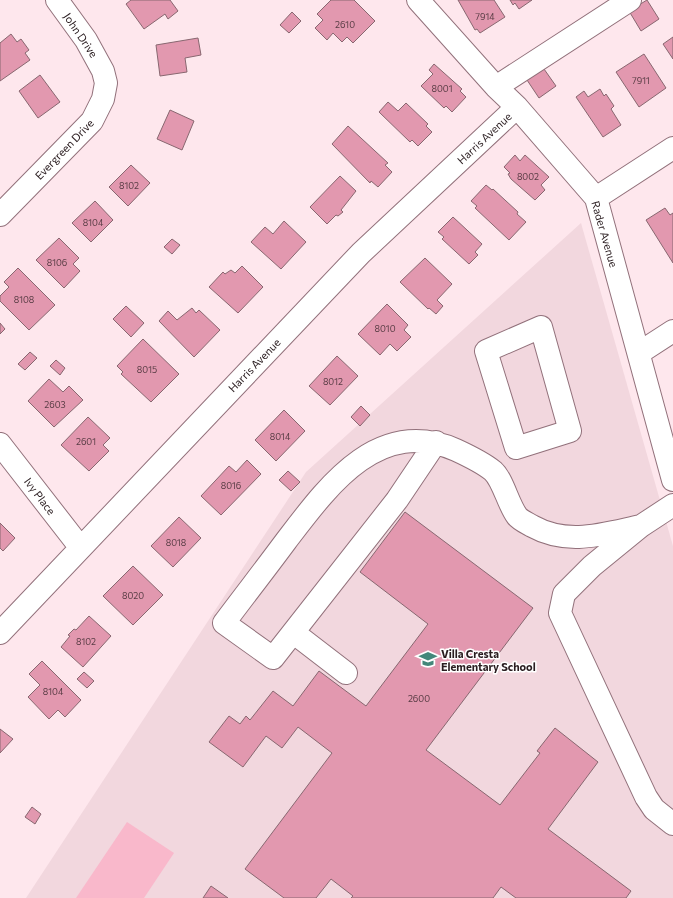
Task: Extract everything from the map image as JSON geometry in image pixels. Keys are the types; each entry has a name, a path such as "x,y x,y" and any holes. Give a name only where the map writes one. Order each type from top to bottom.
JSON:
{"street":[{"name":"John Drive","path":"58,0 86,40 103,71"},
{"name":"Rader Avenue","path":"418,0 496,87 517,107 596,198 673,480"},
{"path":"496,87 630,0"},
{"name":"Evergreen Drive","path":"0,215 92,121 103,99 106,83 103,71"},
{"name":"Harris Avenue","path":"0,633 80,547 361,253 517,107"},
{"path":"596,198 673,148"},
{"path":"494,472 516,448 570,431 541,327 486,351 516,448"},
{"path":"639,353 673,331"},
{"path":"436,442 397,500 273,658 224,623 324,491 352,466 372,452 392,444 411,441 436,442 474,457 494,472 517,518 543,532 580,538 641,526"},
{"name":"Ivy Place","path":"0,444 80,547"},
{"path":"673,504 641,526 592,566 564,594 560,613 646,797 654,809 673,824"},
{"path":"294,633 346,673"}],"shaded area":[{"name":"Villa Cresta Elementary School","path":"581,223 673,546 673,898 26,898 306,472"},
{"path":"127,822 174,853 144,898 76,898"}],"building":[{"path":"131,0 170,0 178,11 168,19 165,14 144,29 126,4"},
{"path":"331,0 354,0 375,21 353,43 347,37 342,42 333,33 327,40 315,28 323,20 317,14"},
{"path":"458,0 494,0 505,17 480,33 477,29 475,30"},
{"path":"510,0 532,0 519,9 515,3 513,5"},
{"path":"647,0 659,19 641,31 629,11"},
{"path":"292,12 301,21 289,33 280,25"},
{"path":"11,34 17,42 21,39 29,50 25,53 30,60 0,81 0,43"},
{"path":"673,37 673,59 663,44"},
{"path":"198,38 201,55 185,58 187,72 160,76 156,45"},
{"path":"644,54 666,88 639,107 616,72"},
{"path":"434,64 462,89 460,91 466,97 452,112 446,106 444,108 421,86 433,74 429,70"},
{"path":"544,69 556,86 539,98 527,80"},
{"path":"40,75 60,102 38,118 19,91"},
{"path":"600,89 604,96 606,94 614,106 611,109 621,125 603,137 576,97 584,91 588,97"},
{"path":"388,102 398,111 406,103 428,124 426,126 432,132 418,146 412,140 410,142 379,112"},
{"path":"170,110 194,121 182,150 157,139"},
{"path":"348,126 388,163 385,165 392,172 378,187 371,181 370,183 332,144"},
{"path":"515,155 520,161 525,155 549,177 541,185 545,190 535,200 511,179 508,174 510,173 504,167"},
{"path":"131,165 150,183 128,206 109,187"},
{"path":"340,176 356,191 341,210 343,212 338,216 336,215 327,224 310,207"},
{"path":"486,185 492,190 493,189 518,212 517,214 526,222 509,240 475,208 477,206 471,201"},
{"path":"95,201 113,220 91,242 72,223"},
{"path":"665,208 670,215 673,213 673,263 646,220"},
{"path":"453,217 482,244 475,252 478,255 469,264 442,239 444,237 438,232"},
{"path":"284,221 306,242 281,269 251,242 265,227 273,234"},
{"path":"59,238 79,258 73,264 80,271 64,288 36,260"},
{"path":"172,239 180,245 172,254 164,247"},
{"path":"425,258 452,284 437,300 443,306 436,314 429,308 428,309 400,282"},
{"path":"242,266 263,287 238,313 209,287 223,272 225,274 231,270 235,273"},
{"path":"18,268 55,305 29,330 0,301 0,296 9,287 4,282"},
{"path":"387,304 408,325 404,330 411,337 397,351 390,344 380,355 358,334"},
{"path":"126,306 144,323 131,337 113,319"},
{"path":"192,308 196,313 199,310 220,330 194,357 159,321 168,311 177,320"},
{"path":"0,323 5,329 0,334"},
{"path":"143,339 179,374 151,402 121,374 123,372 117,366"},
{"path":"30,352 37,358 25,370 18,364"},
{"path":"337,356 358,376 330,405 309,386"},
{"path":"56,360 65,368 60,375 50,366"},
{"path":"49,379 63,392 69,386 83,400 54,427 28,401"},
{"path":"361,406 370,415 360,426 351,417"},
{"path":"284,410 305,431 276,461 255,440"},
{"path":"88,417 110,438 103,445 109,451 89,471 61,445"},
{"path":"247,460 261,474 221,515 201,496 229,466 236,472"},
{"path":"288,471 300,482 291,491 279,480"},
{"path":"405,512 533,608 426,750 500,805 540,753 537,751 555,728 598,762 548,829 631,891 626,898 516,898 501,887 493,898 351,898 353,896 331,879 316,898 284,898 245,869 332,753 298,727 282,748 266,736 243,767 209,742 229,716 240,724 246,716 250,720 273,691 293,706 319,671 366,706 428,624 360,572"},
{"path":"179,517 201,538 173,567 151,546"},
{"path":"0,523 15,538 3,551 0,548"},
{"path":"133,566 163,595 133,625 103,596"},
{"path":"89,616 111,636 83,667 61,647 70,636 68,635 74,629 76,630"},
{"path":"42,661 81,700 65,717 58,710 49,719 28,697 40,685 29,674"},
{"path":"84,672 94,681 87,688 77,679"},
{"path":"0,729 13,739 0,753"},
{"path":"32,807 41,814 35,824 25,817"},
{"path":"211,886 228,898 203,898"}],"place":[{"name":"Villa Cresta Elementary School","path":"428,659"}]}
